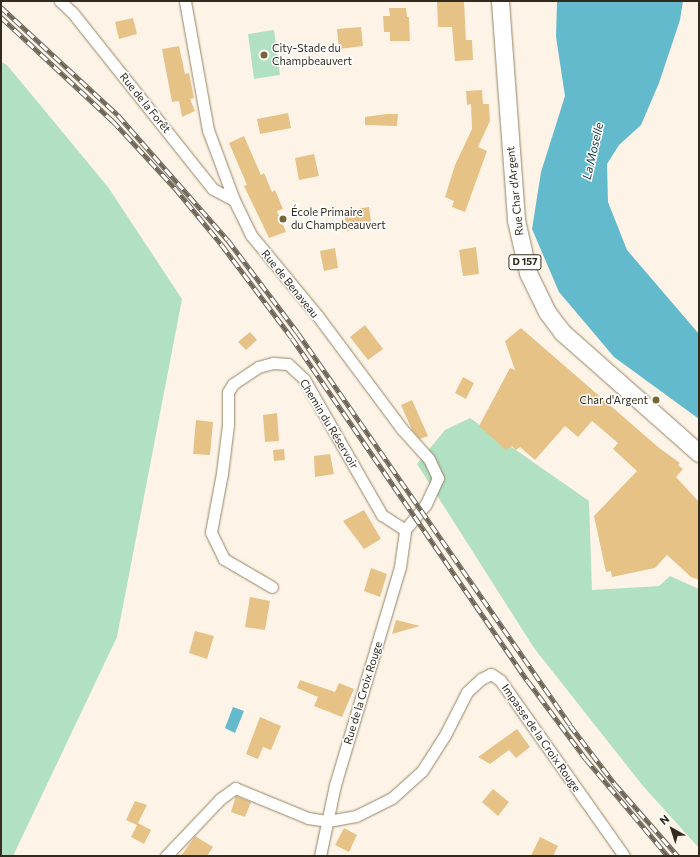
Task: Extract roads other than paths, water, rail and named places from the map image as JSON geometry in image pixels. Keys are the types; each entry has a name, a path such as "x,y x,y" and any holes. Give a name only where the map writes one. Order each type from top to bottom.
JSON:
{"main road":[{"name":"Rue Char d'Argent","path":"500,1 516,220 530,279 547,312 562,332 699,453"}],"street":[{"name":"Rue de la Forêt","path":"60,1 72,12 213,188 234,200"},
{"name":"Rue de Benaveau","path":"185,1 208,130 234,200 251,235 317,315 402,430 429,459 438,478 426,504 405,530"},
{"name":"Chemin du Réservoir","path":"272,588 224,559 211,532 223,466 228,425 228,392 233,384 258,367 273,363 288,364 304,379 382,515 405,530"},
{"name":"Rue de la Croix Rouge","path":"320,856 335,785 400,567 405,530"},
{"name":"Impasse de la Croix Rouge","path":"328,821 362,813 392,798 416,777 445,734 467,692 481,679 492,674 500,680 624,856"},
{"path":"166,856 220,799 235,788 308,818 328,821"}],"water":[{"name":"La Moselle","path":"557,1 683,1 680,20 659,83 641,125 619,145 607,164 608,202 627,250 699,334 699,419 614,357 559,292 532,229 541,172 565,96 556,37"},
{"path":"233,707 244,711 235,733 225,728"}],"railway":[{"path":"1,7 118,115 228,240 298,333 570,725 615,784 678,856"},
{"path":"1,17 113,121 175,188 222,245 292,338 528,681 586,759 668,856"}],"place":[{"name":"City-Stade du Champbeauvert","path":"264,55"},
{"name":"École Primaire du Champbeauvert","path":"283,219"},
{"name":"Char d'Argent","path":"656,400"}]}
